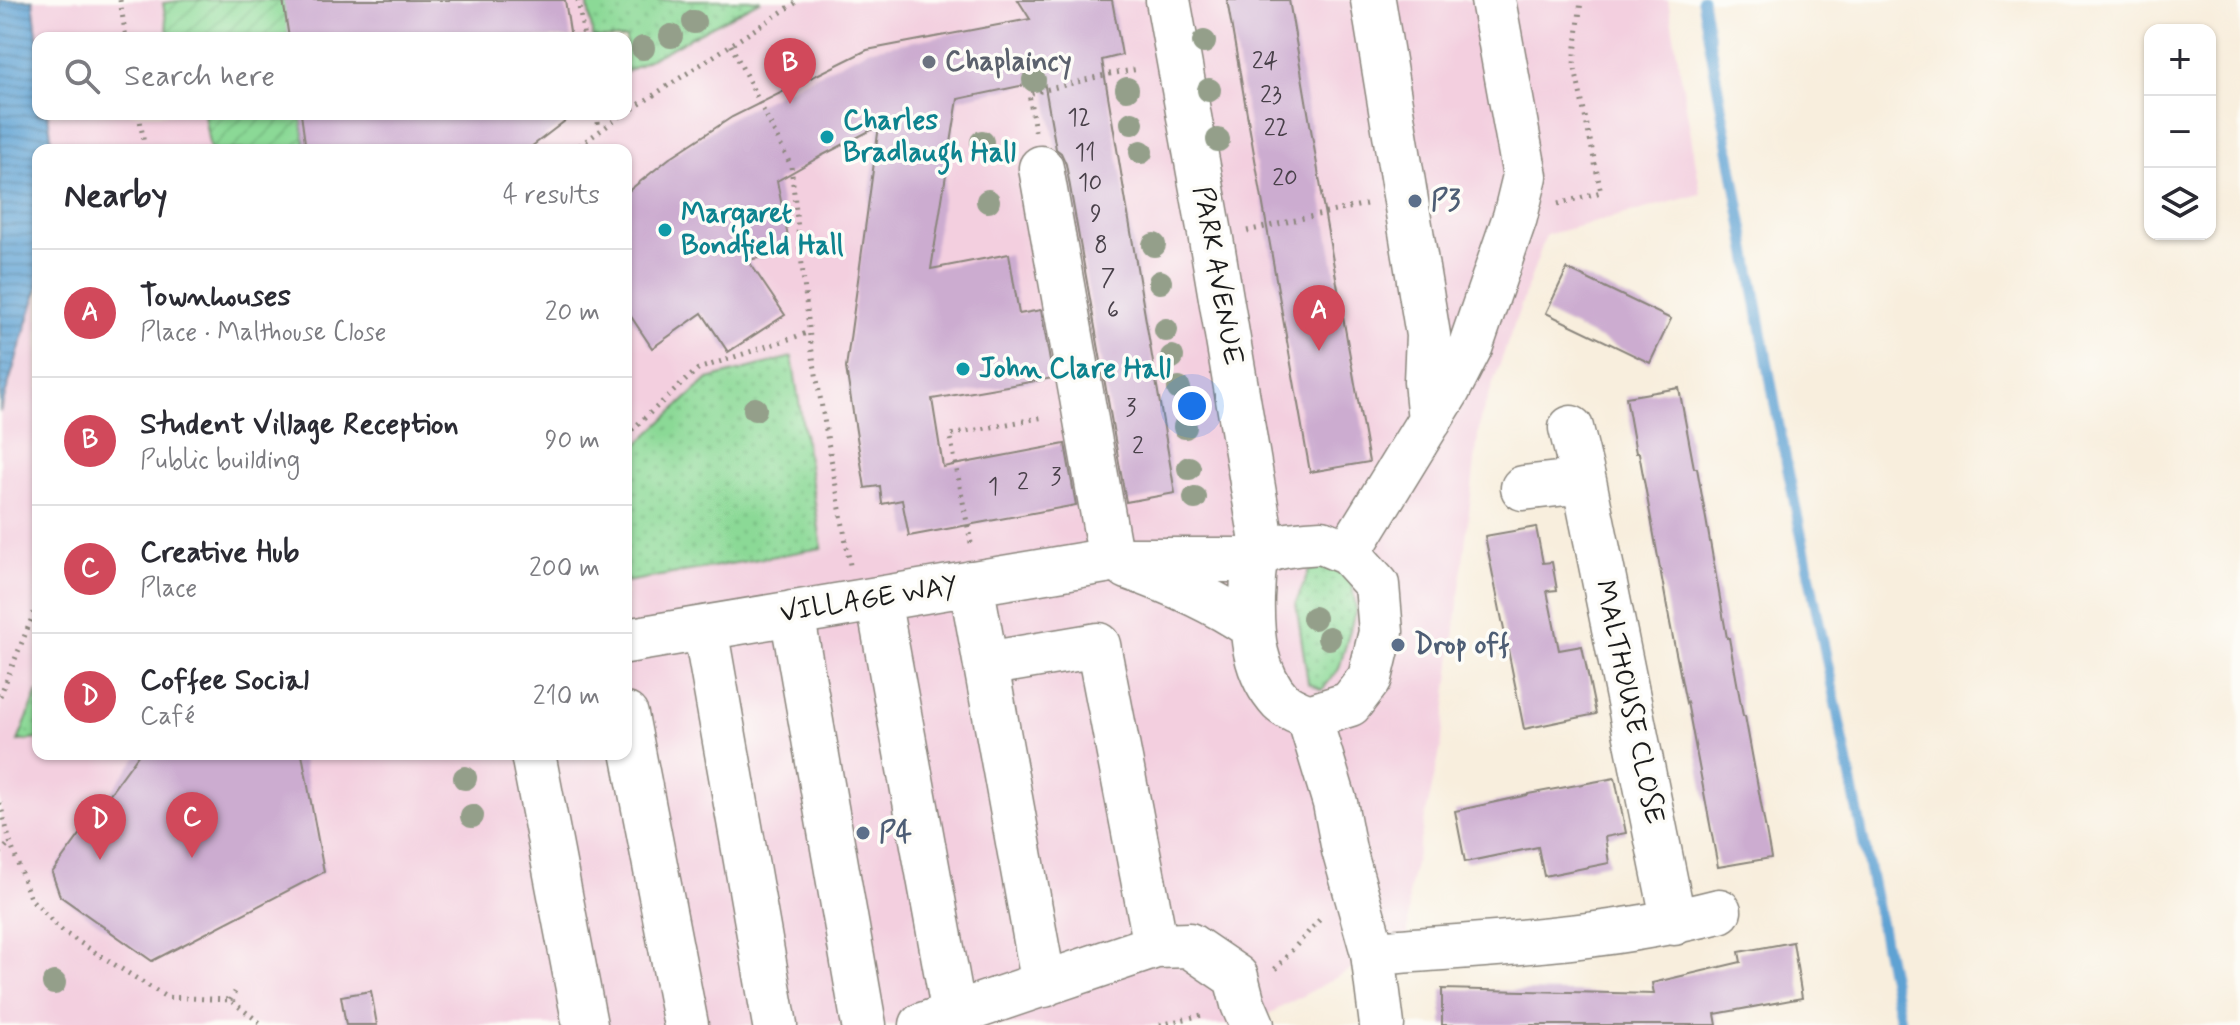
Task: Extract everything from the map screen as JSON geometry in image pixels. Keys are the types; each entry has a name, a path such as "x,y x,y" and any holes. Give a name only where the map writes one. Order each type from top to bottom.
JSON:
{"street":[{"name":"PARK AVENUE","path":"1168,0 1211,239 1260,556"},
{"path":"1373,0 1428,335 1426,381 1430,420"},
{"path":"1348,553 1448,390 1471,345 1515,217 1525,176 1493,0"},
{"path":"1041,168 1111,560 1231,612 1251,626"},
{"name":"MALTHOUSE CLOSE","path":"1571,428 1674,923"},
{"path":"1523,488 1584,481"},
{"path":"1322,542 1348,553 1377,585 1381,632 1370,678 1350,704 1309,717 1283,704 1267,680 1256,658 1251,626 1252,590 1260,556 1282,546 1322,542"},
{"name":"VILLAGE WAY","path":"632,640 868,600 971,564 1260,556"},
{"path":"971,564 1044,985"},
{"path":"868,600 938,1020 1156,946 1189,945 1236,977 1252,1025"},
{"path":"792,613 864,1025"},
{"path":"705,628 775,1025"},
{"path":"986,664 1098,645 1156,946"},
{"path":"1309,717 1335,803 1344,850 1373,953 1382,1025"},
{"path":"632,746 686,1025"},
{"path":"534,760 585,1025"},
{"path":"1373,953 1592,936 1674,923 1719,911"}],"path":[{"path":"120,0 125,32"},
{"path":"578,0 583,32"},
{"path":"632,109 800,0"},
{"path":"1515,217 1601,192 1574,64 1581,0"},
{"path":"731,45 791,166 810,332 868,600"},
{"path":"1041,168 1029,94 1109,74 1180,63"},
{"path":"140,120 144,144"},
{"path":"598,120 599,130"},
{"path":"581,144 615,120"},
{"path":"1211,239 1405,195"},
{"path":"632,430 698,369 810,332"},
{"path":"971,564 950,435 1085,410"},
{"path":"0,696 32,618"},
{"path":"0,803 30,898 63,932 166,997 230,1000 263,1025"},
{"path":"0,853 10,842"},
{"path":"230,1000 235,992"}],"shaded area":[{"path":"33,0 1668,0 1701,194 1546,235 1480,420 1441,747 1409,890 1408,939 1248,1025 0,1025 0,412 32,308 32,760 632,760 632,144 52,144 49,120 632,120 632,32 37,32"}],"green space":[{"path":"185,0 311,0 292,32 168,32 163,3"},
{"path":"587,0 761,0 632,69 632,32 592,32"},
{"path":"205,120 302,120 305,144 209,144"},
{"path":"792,357 822,548 632,581 632,449 708,379"},
{"path":"1334,566 1351,579 1356,609 1339,669 1322,690 1308,683 1296,603 1309,570"},
{"path":"32,706 32,740 18,741"}],"water":[{"path":"0,0 33,0 37,32 32,32 32,120 49,120 52,144 32,144 32,308 0,412"}],"building":[{"path":"283,0 565,0 570,32 288,32"},
{"path":"1018,0 1112,0 1122,55 1102,60 1175,493 1126,502 1066,164 1056,149 1044,81 958,99 931,269 1009,254 1019,314 1041,310 1053,378 932,399 943,467 1065,444 1076,505 909,536 902,500 882,504 880,486 865,488 846,368 879,126 777,181 791,252 748,260 785,315 728,352 702,313 652,348 632,318 632,188 671,157 732,117 867,50 1030,19"},
{"path":"1227,0 1289,0 1369,462 1310,472"},
{"path":"302,120 566,120 535,144 305,144"},
{"path":"1567,269 1671,319 1650,363 1546,313"},
{"path":"1679,388 1771,858 1718,867 1626,397"},
{"path":"1536,527 1543,563 1552,562 1557,590 1547,591 1559,650 1582,646 1596,714 1524,729 1485,536"},
{"path":"135,760 303,760 324,872 152,961 60,896 52,873"},
{"path":"1615,778 1626,833 1605,837 1609,863 1544,876 1538,847 1465,862 1455,811"},
{"path":"1793,942 1802,998 1715,1014 1717,1025 1442,1025 1442,989 1654,994 1652,983 1741,962 1739,952"},
{"path":"371,991 377,1025 346,1025 341,996"}],"waterway":[{"path":"1702,0 1778,421 1901,1025"}],"place":[{"name":"Chaplaincy","path":"929,62"},
{"name":"Student Village Reception","path":"790,104"},
{"name":"Charles Bradlaugh Hall","path":"827,137"},
{"name":"P3","path":"1415,201"},
{"name":"Margaret Bondfield Hall","path":"665,230"},
{"name":"Townhouses","path":"1319,351"},
{"name":"John Clare Hall","path":"963,369"},
{"name":"Drop off","path":"1398,645"},
{"name":"P4","path":"863,833"},
{"name":"Creative Hub","path":"192,858"},
{"name":"Coffee Social","path":"100,860"}]}
